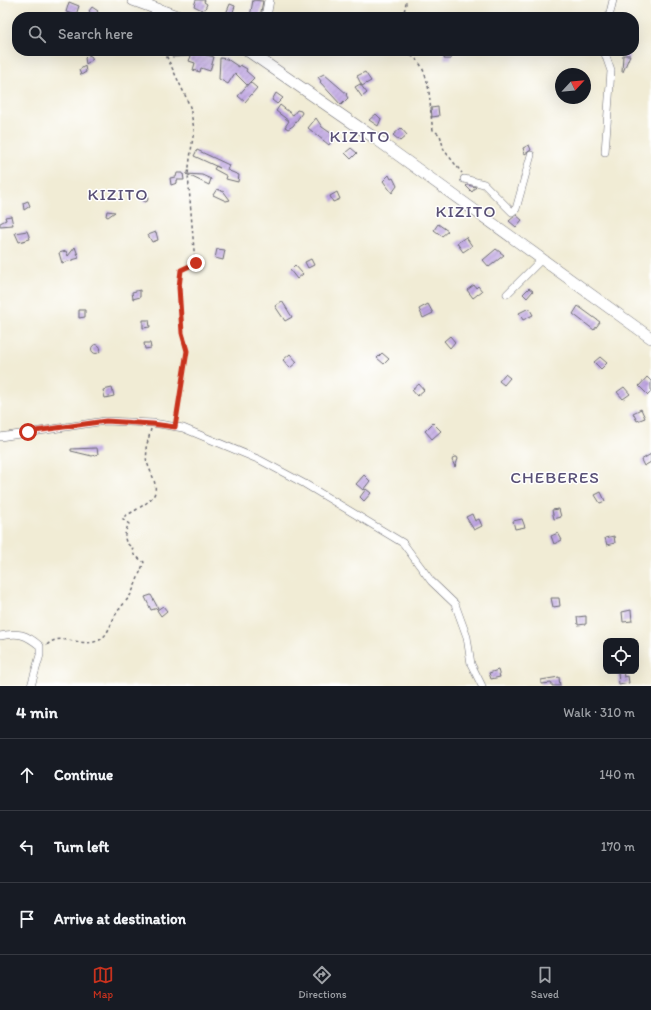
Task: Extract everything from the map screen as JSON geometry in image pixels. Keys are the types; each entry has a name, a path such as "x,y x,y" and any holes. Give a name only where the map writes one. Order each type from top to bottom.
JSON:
{"main road":[{"path":"133,0 165,12"},
{"path":"259,56 651,338"}],"street":[{"path":"267,12 269,0"},
{"path":"610,12 613,0"},
{"path":"605,152 611,71 606,56"},
{"path":"464,178 484,184 512,212 516,209 531,155"},
{"path":"507,294 542,259"},
{"path":"0,437 106,421 153,424 183,428 260,460 305,484 403,543 431,581 455,604 467,637 471,664 482,686"},
{"path":"0,636 27,635 40,646 31,686"}],"path":[{"path":"404,12 408,0"},
{"path":"166,56 190,107 194,129 188,174 196,263 181,270 179,287 182,333 187,351 175,427"},
{"path":"410,56 420,62 429,85 433,130 440,135 444,150 460,168 464,178"},
{"path":"40,651 49,643 57,640 65,639 81,643 95,642 108,631 117,612 131,594 144,562 134,555 132,548 126,544 124,540 125,530 128,524 123,517 140,507 156,492 154,479 146,461 146,455 148,452 146,448 147,438 153,424"}],"building":[{"path":"196,0 205,0 204,2 207,4 204,11 194,6"},
{"path":"253,0 263,1 261,12 251,12"},
{"path":"69,2 79,6 77,12 66,12"},
{"path":"230,4 235,6 233,12 227,12"},
{"path":"92,7 98,11 90,12"},
{"path":"87,56 91,56 93,59 86,64 85,58"},
{"path":"191,56 214,57 210,71 201,68 200,72 193,70 195,63 189,61"},
{"path":"444,56 452,56 451,59 444,59"},
{"path":"623,56 630,56 623,72"},
{"path":"220,58 227,59 239,67 240,65 247,69 246,71 254,78 247,85 235,73 228,84 219,79"},
{"path":"85,66 86,72 81,75 79,70"},
{"path":"365,72 371,81 362,86 357,76"},
{"path":"324,74 347,94 346,95 348,98 341,105 320,82 321,81 318,77"},
{"path":"250,82 257,88 245,102 238,96"},
{"path":"360,84 367,93 362,97 355,87"},
{"path":"276,93 283,98 277,104 272,100"},
{"path":"280,105 293,115 297,110 301,111 302,113 293,126 288,129 285,127 289,121 276,111"},
{"path":"438,107 439,116 432,117 431,108"},
{"path":"376,114 381,119 378,126 369,120"},
{"path":"316,118 322,127 335,136 329,145 308,128"},
{"path":"401,128 407,135 400,141 393,135"},
{"path":"529,145 531,150 525,154 523,148"},
{"path":"351,148 357,153 351,159 345,153"},
{"path":"197,150 229,165 227,170 239,175 238,182 226,179 227,176 214,169 216,166 194,156"},
{"path":"177,173 183,173 184,180 177,180 177,183 171,185 170,178 176,177"},
{"path":"186,174 202,175 211,179 209,185"},
{"path":"389,175 391,179 393,178 397,186 392,193 383,181"},
{"path":"466,186 476,187 472,192"},
{"path":"217,189 224,192 230,200 226,201 213,195"},
{"path":"337,192 340,199 333,202 330,196"},
{"path":"145,196 148,199 145,202 142,199"},
{"path":"28,201 30,206 24,210 23,203"},
{"path":"107,211 115,212 108,217 106,216"},
{"path":"516,215 522,220 516,227 509,221"},
{"path":"11,216 13,225 0,226 0,223 6,220 5,217"},
{"path":"438,224 448,231 442,236 434,230"},
{"path":"27,231 30,239 19,242 15,233"},
{"path":"156,232 158,240 152,242 148,235"},
{"path":"466,237 472,246 463,252 457,243"},
{"path":"75,247 79,258 62,263 59,253 66,251 68,256"},
{"path":"217,249 225,250 223,260 215,258"},
{"path":"496,249 504,255 489,267 483,260"},
{"path":"311,259 314,265 308,268 305,262"},
{"path":"295,265 303,274 297,279 290,270"},
{"path":"474,285 476,288 478,286 482,291 473,298 467,290"},
{"path":"529,288 533,291 527,298 523,294"},
{"path":"140,290 140,297 133,299 132,292"},
{"path":"282,301 292,317 285,321 275,306"},
{"path":"428,304 433,313 423,318 419,309"},
{"path":"578,306 600,322 594,330 573,314"},
{"path":"529,308 533,315 523,320 519,313"},
{"path":"79,310 85,310 85,317 79,318"},
{"path":"143,320 149,320 150,327 143,328"},
{"path":"450,336 455,342 450,348 444,341"},
{"path":"144,343 150,343 151,348 145,349"},
{"path":"96,344 101,349 96,354 91,349"},
{"path":"382,353 389,359 384,364 377,358"},
{"path":"290,354 297,362 290,368 283,360"},
{"path":"600,357 607,363 601,369 594,362"},
{"path":"505,374 510,378 504,385 499,381"},
{"path":"647,377 651,381 651,392 648,395 639,386"},
{"path":"419,384 424,390 417,396 412,390"},
{"path":"624,387 630,394 623,399 617,392"},
{"path":"112,388 114,396 105,398 103,390"},
{"path":"641,409 645,418 637,421 633,413"},
{"path":"433,423 441,431 432,439 425,431"},
{"path":"97,448 98,454 92,456 71,451 71,449"},
{"path":"651,454 651,462 644,466 641,460"},
{"path":"454,457 457,457 458,459 455,467 452,460"},
{"path":"364,475 370,481 363,490 356,484"},
{"path":"366,489 371,493 364,501 360,497"},
{"path":"601,492 605,501 600,503 595,495"},
{"path":"559,509 561,517 554,519 552,510"},
{"path":"472,514 475,521 479,519 482,526 474,530 466,517"},
{"path":"522,519 525,527 515,529 513,521"},
{"path":"558,533 562,540 554,544 551,536"},
{"path":"614,536 615,543 607,545 605,538"},
{"path":"151,595 158,608 151,610 145,597"},
{"path":"551,598 559,598 560,606 553,607"},
{"path":"163,606 167,611 161,616 157,610"},
{"path":"631,610 632,621 623,622 622,612"},
{"path":"586,616 586,624 578,625 577,617"},
{"path":"498,670 500,677 491,679 489,673"},
{"path":"618,674 624,674 624,677 628,676 629,683 619,685"},
{"path":"559,677 560,686 552,686 552,683 541,684 541,680"}],"district":[{"name":"KIZITO","path":"360,136"},
{"name":"KIZITO","path":"118,194"},
{"name":"KIZITO","path":"466,211"},
{"name":"CHEBERES","path":"555,477"}],"route":[{"path":"28,432 106,421 175,427 182,391 187,351 182,333 179,287 181,270 196,263"}]}
